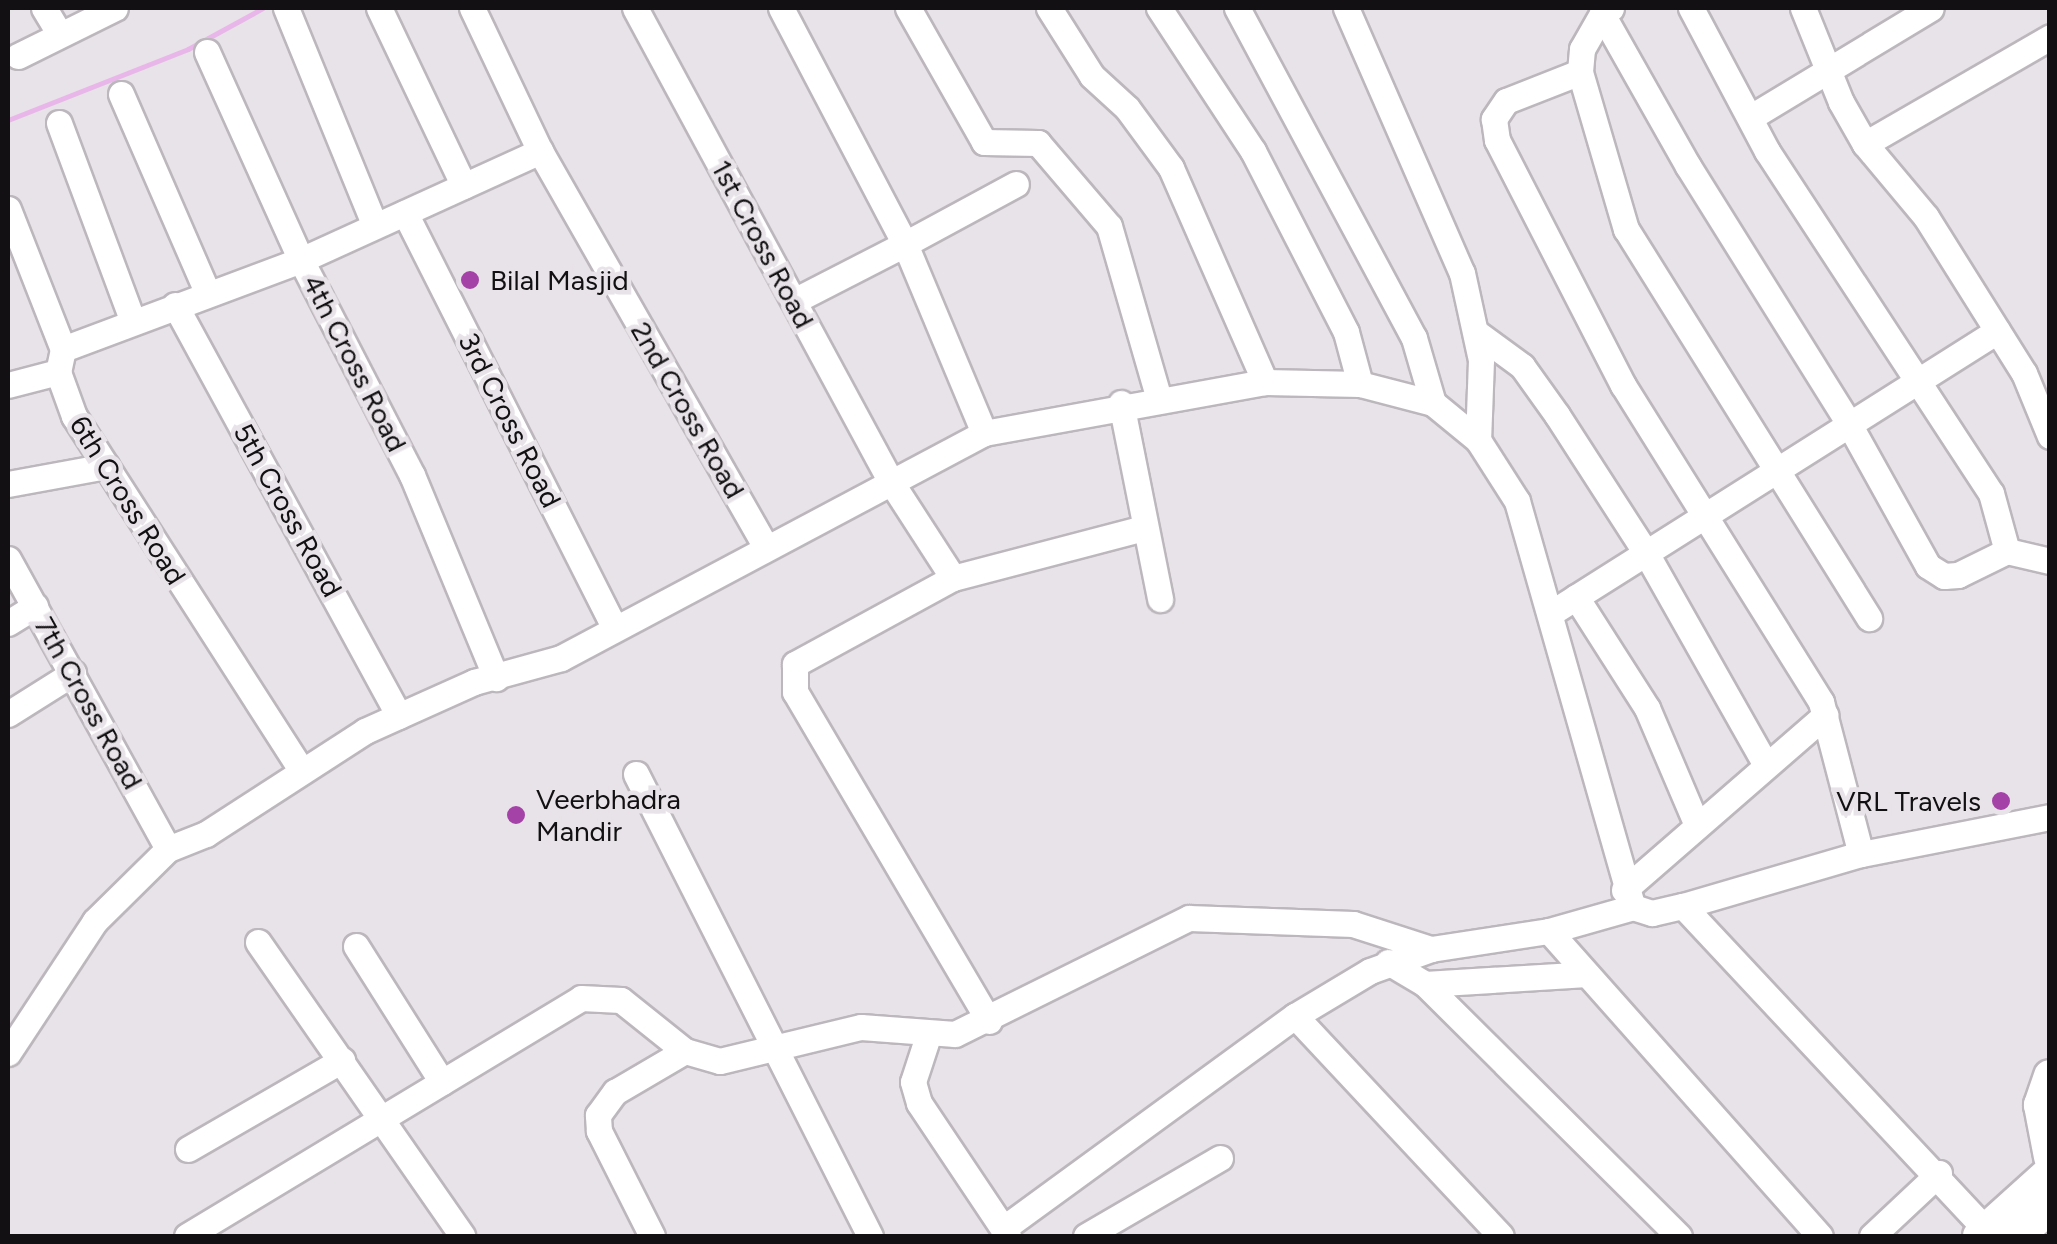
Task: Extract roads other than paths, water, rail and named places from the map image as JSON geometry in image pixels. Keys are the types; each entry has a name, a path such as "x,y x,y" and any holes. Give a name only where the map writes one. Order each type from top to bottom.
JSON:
{"main road":[{"path":"2050,1076 2040,1105 2050,1157"},
{"path":"1994,1234 2050,1172"},
{"path":"1994,1234 2050,1206"}],"street":[{"path":"44,8 60,36"},
{"path":"18,56 116,8"},
{"path":"379,8 464,186"},
{"name":"2nd Cross Road","path":"472,8 540,151 766,547"},
{"name":"1st Cross Road","path":"635,8 891,482 954,578"},
{"path":"782,8 905,244 984,432"},
{"path":"908,8 976,134 995,146 1024,138 1038,142 1109,226 1158,396"},
{"path":"1050,8 1092,76 1128,108 1171,168 1265,382"},
{"path":"1159,8 1253,151 1346,332 1360,384"},
{"path":"1238,8 1414,338 1433,402"},
{"path":"1346,8 1462,273 1477,333 1483,408 1478,440"},
{"path":"1691,8 1750,118 1991,494 2007,551"},
{"path":"1803,8 1864,144 1926,217 2024,373 2050,436"},
{"path":"287,9 375,226"},
{"path":"1868,618 1626,229 1580,72 1582,49 1606,11 1850,424 1928,566 1944,576 1958,575 2007,551 2050,561"},
{"path":"1750,118 1917,12"},
{"path":"1864,144 2050,37"},
{"name":"4th Cross Road","path":"207,52 301,260 412,475 496,678"},
{"path":"1580,72 1506,100 1494,119 1497,140 1622,385 1706,515 1825,716 1861,854"},
{"path":"122,94 208,294"},
{"path":"59,124 133,322"},
{"path":"8,385 133,322 301,260 540,151"},
{"path":"794,301 1016,184"},
{"name":"6th Cross Road","path":"8,209 60,360 74,416 301,769"},
{"name":"3rd Cross Road","path":"405,213 614,628"},
{"name":"5th Cross Road","path":"176,305 399,716"},
{"path":"1550,613 1997,330"},
{"path":"1477,333 1522,366 1646,553 1766,765"},
{"path":"8,1053 95,922 168,849 206,834 301,769 399,716 496,678 561,658 984,432 1158,396 1265,382 1360,384 1433,402 1478,440 1517,501 1629,899 1652,913 1861,854 2050,818"},
{"path":"1121,403 1160,599"},
{"path":"8,484 106,466"},
{"path":"989,1021 795,692 792,676 807,654 954,578 1143,528"},
{"name":"7th Cross Road","path":"8,559 168,849"},
{"path":"1576,597 1648,708 1697,826"},
{"path":"8,622 35,606"},
{"path":"8,714 73,674"},
{"path":"928,1036 914,1082 919,1103 1006,1232 1295,1016 1388,962 1431,949 1549,932 1629,899 1697,826 1825,716"},
{"path":"636,774 870,1236"},
{"path":"1683,906 1994,1234"},
{"path":"187,1236 384,1120 562,1007 603,994 622,1000 686,1051 720,1060 861,1026 928,1036 955,1034 989,1021 1088,964 1189,918 1353,924 1431,949"},
{"path":"1549,932 1820,1236"},
{"path":"258,942 462,1236"},
{"path":"356,946 442,1082"},
{"path":"1388,962 1425,984 1679,1236"},
{"path":"1425,984 1587,974"},
{"path":"1295,1016 1501,1236"},
{"path":"652,1236 599,1131 598,1115 616,1092 686,1051"},
{"path":"188,1149 342,1060"},
{"path":"1086,1236 1220,1158"},
{"path":"1872,1236 1939,1173"}],"waterway":[{"path":"8,120 188,49 263,8"}],"place":[{"name":"Bilal Masjid","path":"470,280"},
{"name":"VRL Travels","path":"2001,801"},
{"name":"Veerbhadra Mandir","path":"516,815"}]}
